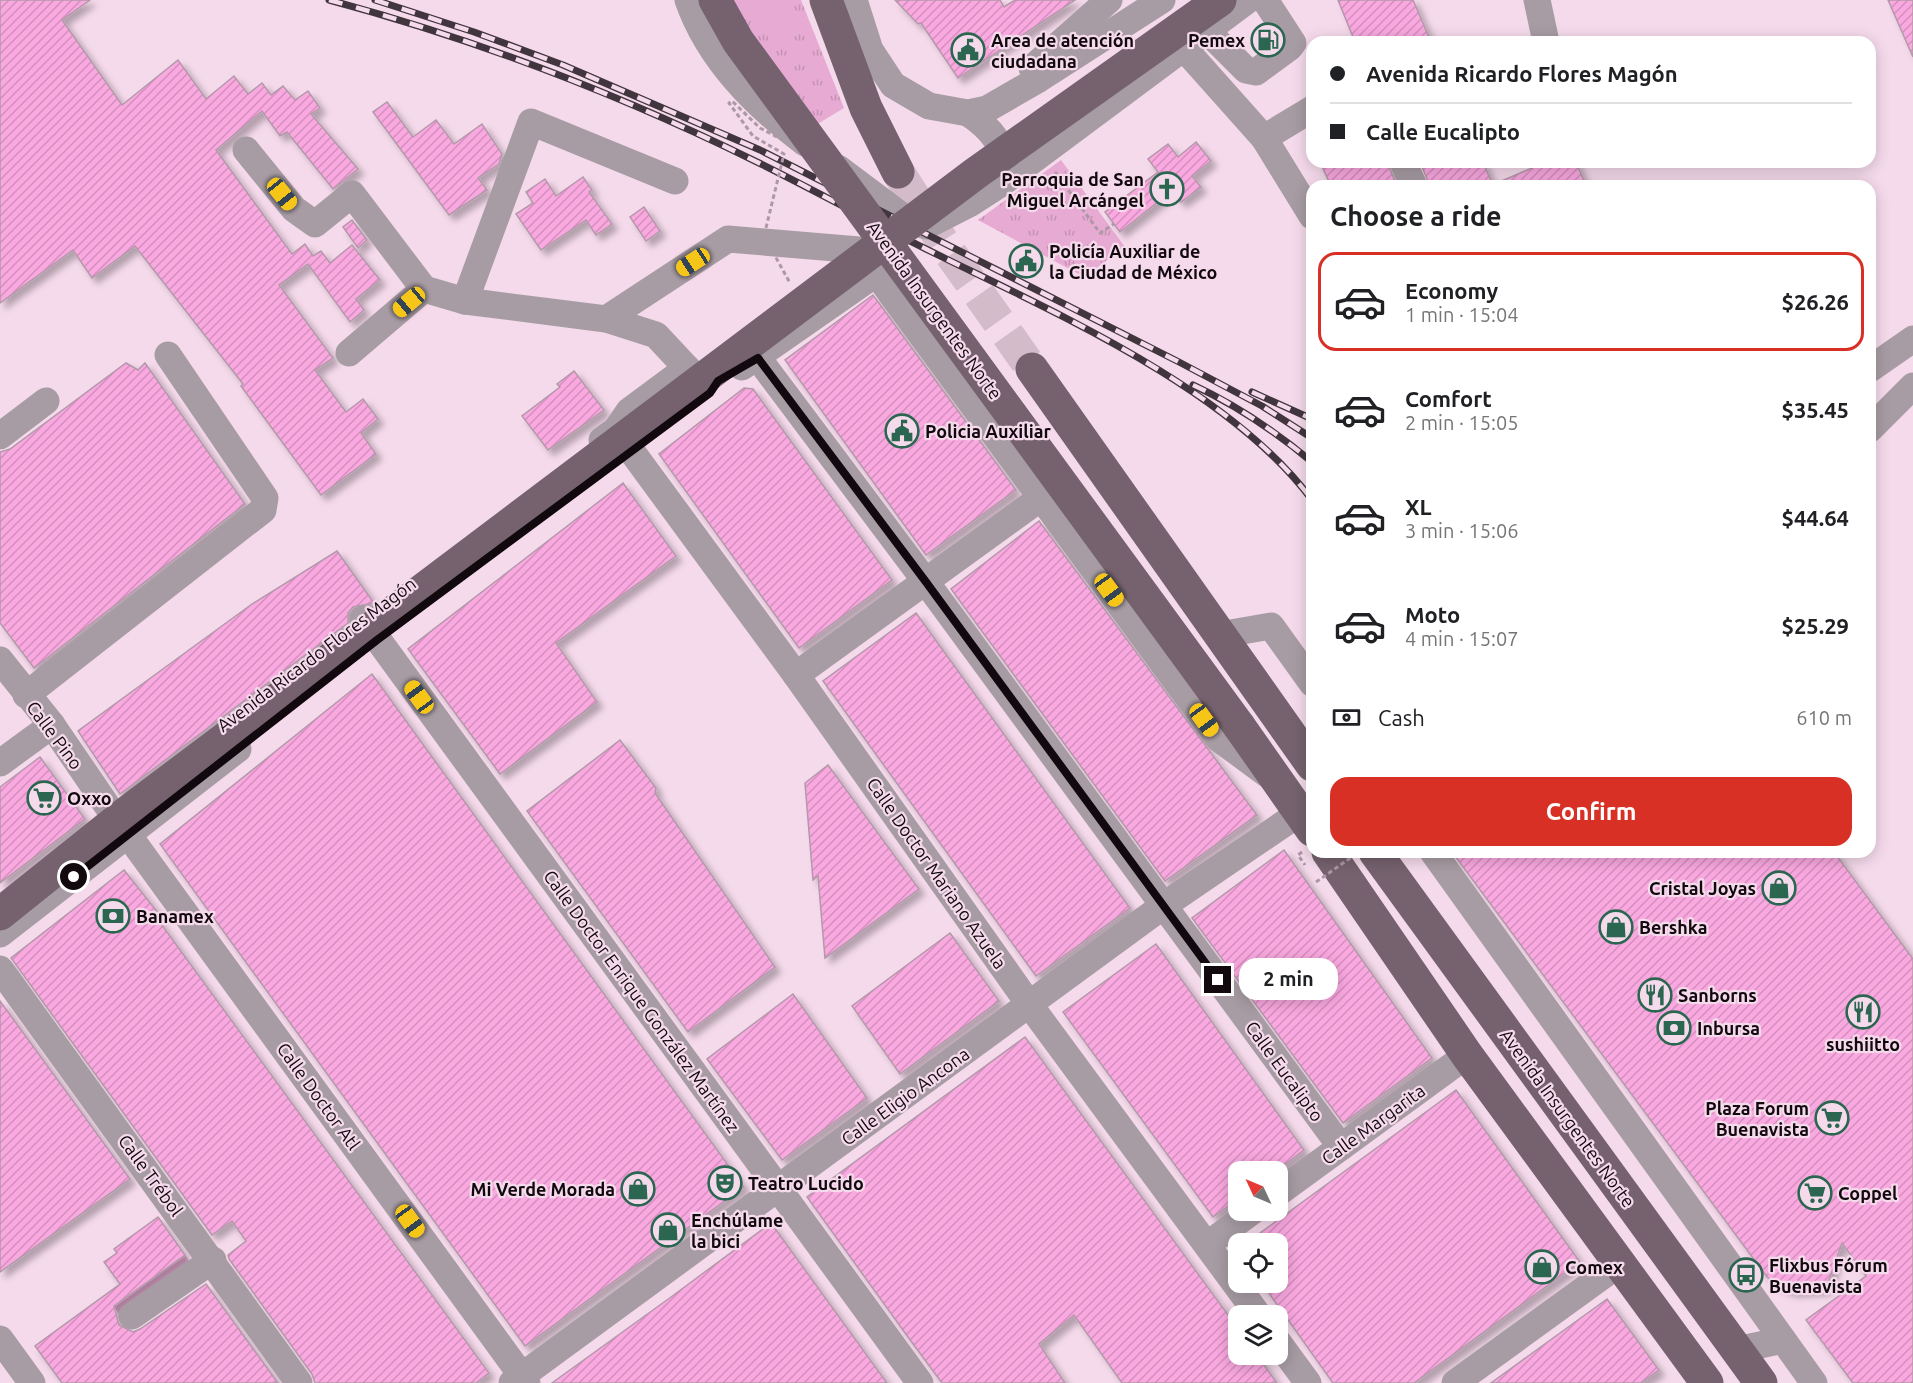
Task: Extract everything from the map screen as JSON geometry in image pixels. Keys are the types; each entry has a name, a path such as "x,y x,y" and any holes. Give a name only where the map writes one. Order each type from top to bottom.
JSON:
{"main road":[{"path":"826,0 866,108 898,172"},
{"name":"Avenida Ricardo Flores Magón","path":"0,914 121,817 976,173 1220,0"},
{"name":"Avenida Insurgentes Norte","path":"690,1 738,41 1306,820"},
{"path":"1032,369 1306,757"},
{"name":"Avenida Insurgentes Norte","path":"1379,858 1761,1383"},
{"path":"1322,867 1467,1055 1707,1383"}],"street":[{"path":"854,0 870,50 893,85 929,106 977,111 1039,79 1162,0"},
{"path":"977,111 1109,0"},
{"name":"Avenida Insurgentes Norte","path":"690,1 718,58 757,103 779,124 906,219 926,226 971,203 1002,183 1182,46 1248,0"},
{"path":"1206,30 1246,70 1256,72 1293,43 1265,0"},
{"path":"1537,0 1545,36"},
{"path":"1182,46 1264,138 1306,206"},
{"path":"1039,79 1033,104 1040,117 1052,128 1074,128"},
{"path":"977,111 997,140 1006,159 1002,183"},
{"path":"1264,138 1306,113"},
{"path":"465,300 531,122 675,181"},
{"path":"246,150 294,209 315,224 352,194 424,289 465,300 606,319 656,335 705,382"},
{"name":"Avenida Insurgentes Norte","path":"606,319 728,239 859,250 1218,738 1281,784"},
{"name":"Avenida Ricardo Flores Magón","path":"0,934 129,834 370,629 626,430 705,382 758,358 877,273"},
{"path":"349,353 424,289"},
{"path":"1876,365 1913,339"},
{"path":"26,695 245,524 266,505 265,498 168,355"},
{"name":"Calle Eucalipto","path":"758,358 926,582 1341,1147"},
{"name":"Avenida Ricardo Flores Magón","path":"626,430 705,382"},
{"path":"1876,423 1913,386"},
{"path":"0,436 46,401"},
{"name":"Calle Doctor Mariano Azuela","path":"626,430 1029,1004 1250,1305"},
{"path":"796,675 1042,497"},
{"path":"1219,635 1271,626 1306,675"},
{"name":"Avenida Ricardo Flores Magón","path":"0,895 110,810 370,629"},
{"name":"Calle Doctor Enrique González Martínez","path":"370,629 920,1383"},
{"name":"Calle Pino","path":"0,660 52,725 110,810"},
{"path":"0,763 52,725"},
{"name":"Calle Doctor Atl","path":"110,810 520,1381"},
{"name":"Calle Eligio Ancona","path":"520,1381 1164,906 1306,822"},
{"path":"1437,858 1814,1383"},
{"name":"Calle Trébol","path":"0,969 213,1260 299,1383"},
{"name":"Calle Margarita","path":"1288,1186 1467,1055"},
{"path":"1207,1245 1239,1221"},
{"path":"132,1316 213,1260"},
{"path":"1455,1383 1619,1264"},
{"path":"0,1339 32,1383"},
{"path":"1737,1350 1783,1340"},
{"path":"1288,1356 1308,1383"}],"path":[{"path":"784,141 760,128 732,101 729,103 753,136 784,154 764,236 792,287"},
{"path":"1066,187 1100,233 1114,224"},
{"path":"1322,867 1344,858"}],"green space":[{"path":"705,0 801,0 844,108 811,128"},
{"path":"753,0 790,0 802,29 771,43"},
{"path":"1061,160 1125,247 1084,277 978,220"},
{"path":"185,1255 200,1276 130,1329 114,1307"}],"building":[{"path":"0,0 90,0 62,20 122,105 178,60 206,99 234,76 248,94 262,83 271,95 283,86 295,100 308,91 320,108 311,114 358,169 333,189 287,132 280,136 262,111 216,150 292,254 305,244 313,256 321,251 330,263 352,245 380,280 356,299 364,310 350,322 308,264 279,285 333,358 315,370 346,412 363,399 378,419 361,433 376,454 321,495 241,386 243,384 135,246 92,278 73,250 0,303"},
{"path":"895,0 1000,0 1004,7 1015,0 1075,0 958,78 921,23 918,24"},
{"path":"1338,0 1413,0 1428,36 1353,36"},
{"path":"1888,0 1913,0 1913,57"},
{"path":"387,102 413,137 436,120 454,144 482,124 502,154 499,164 478,178 487,190 449,215 373,112"},
{"name":"Parroquia de San Miguel Arcángel","path":"1196,142 1211,161 1192,176 1201,187 1181,202 1172,191 1120,232 1105,212 1158,172 1148,159 1168,144 1178,157"},
{"path":"1323,168 1390,168 1394,180 1328,180"},
{"path":"1422,168 1486,168 1491,180 1428,180"},
{"path":"1532,168 1578,168 1584,180 1504,180"},
{"path":"583,177 592,190 589,192 612,224 596,235 586,220 541,250 516,214 533,203 526,192 545,179 556,196"},
{"path":"644,207 660,231 646,241 630,217"},
{"path":"352,220 367,240 358,248 343,227"},
{"path":"873,295 1016,490 926,555 785,360"},
{"path":"126,363 138,370 145,363 245,504 34,668 0,623 0,452 10,449"},
{"path":"574,371 604,410 548,450 522,416 560,387 557,384"},
{"path":"744,388 753,389 892,580 799,648 659,454"},
{"path":"623,483 676,556 556,643 597,702 500,774 408,649"},
{"path":"1039,521 1257,815 1165,881 951,589"},
{"path":"337,551 374,603 353,607 348,613 348,623 120,794 78,731 252,604"},
{"path":"916,613 1130,908 1036,976 823,681"},
{"path":"372,674 744,1187 525,1346 160,844"},
{"path":"620,740 656,788 655,793 775,967 688,1032 527,811"},
{"path":"40,757 85,819 0,883 0,787"},
{"path":"828,765 919,889 825,958 818,876 813,880 805,783"},
{"path":"1284,850 1432,1058 1343,1123 1192,918"},
{"name":"Plaza Forum Buenavista","path":"1456,858 1838,858 1913,959 1913,1383 1853,1383 1806,1320 1866,1276 1842,1243 1826,1289 1793,1291 1780,1287 1767,1277"},
{"path":"124,870 159,914 156,917 489,1373 476,1383 315,1383 312,1374 229,1259 228,1255 246,1241 232,1221 212,1235 11,958"},
{"path":"950,933 999,1001 900,1074 852,1006"},
{"path":"1156,944 1304,1150 1288,1162 1228,1161 1228,1206 1213,1217 1063,1012"},
{"path":"793,994 867,1098 782,1160 707,1059"},
{"path":"0,1001 130,1179 0,1272"},
{"path":"1025,1037 1228,1315 1228,1365 1264,1365 1277,1383 1122,1383 1074,1315 1039,1344 1065,1383 942,1383 807,1197"},
{"path":"1456,1090 1580,1262 1414,1383 1333,1383 1288,1320 1288,1305 1277,1305 1269,1293 1288,1293 1288,1233 1260,1233 1277,1221 1288,1221 1288,1213"},
{"path":"158,1217 185,1255 114,1306 119,1325 133,1332 140,1329 206,1284 278,1383 62,1383 35,1346 120,1284 104,1262 117,1253 114,1249"},
{"path":"771,1223 887,1383 552,1383 671,1297"},
{"path":"1607,1299 1659,1370 1641,1383 1491,1383"}],"tunnel":[{"path":"898,172 948,250 1032,369"}],"railway":[{"path":"329,0 384,15 493,51 547,70 653,114 757,162 1027,298 1134,355 1186,387 1234,422 1276,459 1306,493"},
{"path":"375,0 474,32 563,65 760,150 1179,362 1262,406 1306,434"},
{"path":"1193,385 1255,420 1306,457"},
{"path":"1252,392 1306,416"}],"place":[{"name":"Pemex","path":"1268,40"},
{"name":"Area de atención ciudadana","path":"968,50"},
{"name":"Parroquia de San Miguel Arcángel","path":"1167,189"},
{"name":"Policía Auxiliar de la Ciudad de México","path":"1026,261"},
{"name":"Policia Auxiliar","path":"902,431"},
{"name":"Oxxo","path":"44,798"},
{"name":"Cristal Joyas","path":"1779,888"},
{"name":"Banamex","path":"113,916"},
{"name":"Bershka","path":"1616,927"},
{"name":"Sanborns","path":"1655,995"},
{"name":"sushiitto","path":"1863,1012"},
{"name":"Inbursa","path":"1674,1028"},
{"name":"Plaza Forum Buenavista","path":"1832,1118"},
{"name":"Teatro Lucido","path":"725,1183"},
{"name":"Mi Verde Morada","path":"638,1189"},
{"name":"Coppel","path":"1815,1193"},
{"name":"Enchúlame la bici","path":"668,1230"},
{"name":"Comex","path":"1542,1267"},
{"name":"Flixbus Fórum Buenavista","path":"1746,1275"}],"route":[{"path":"74,877 377,640 631,449 710,393 718,381 758,358 926,582 1218,980"}]}
